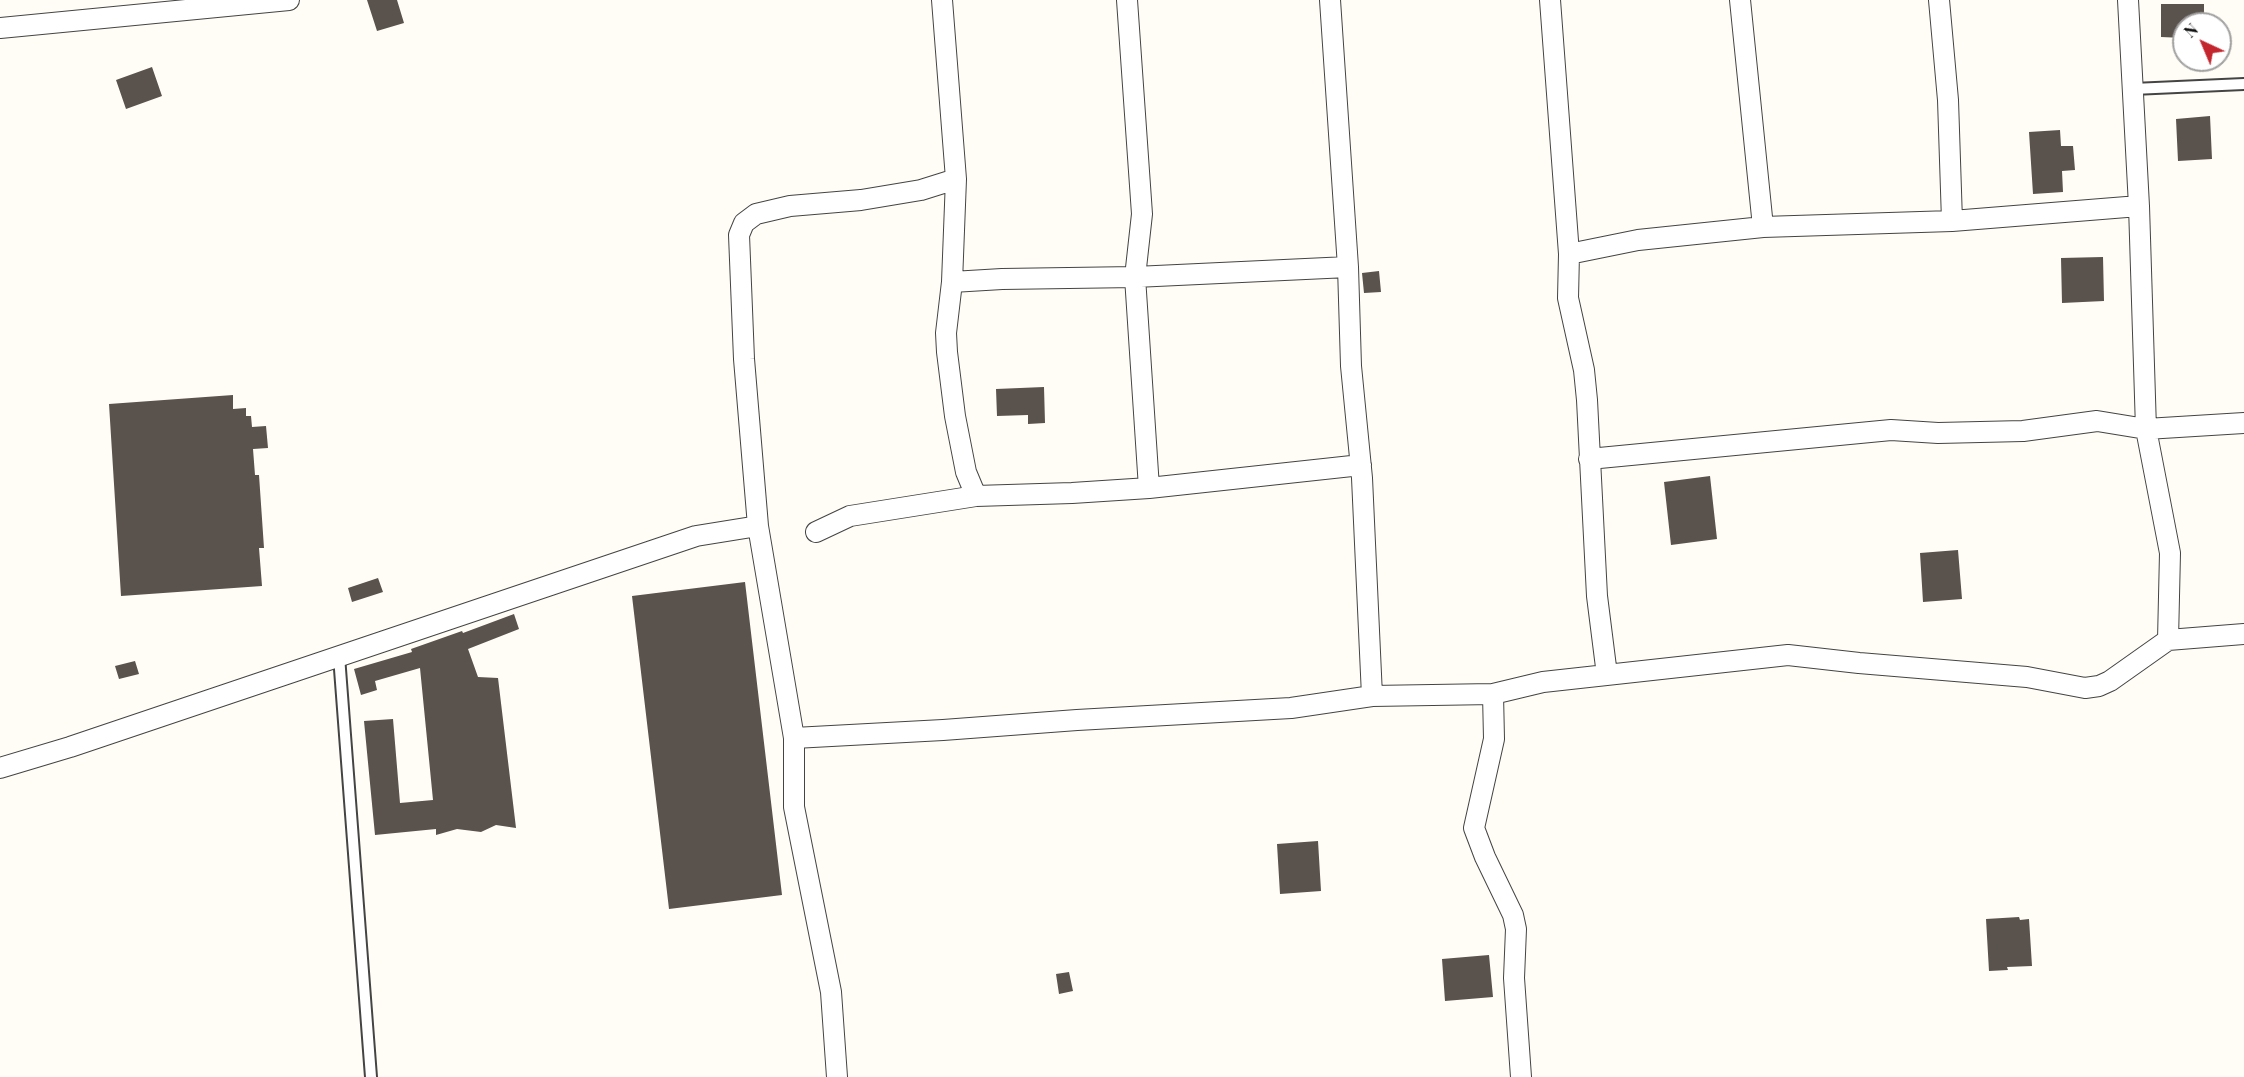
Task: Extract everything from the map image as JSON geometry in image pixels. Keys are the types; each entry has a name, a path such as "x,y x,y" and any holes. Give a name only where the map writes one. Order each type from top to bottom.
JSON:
{"street":[{"path":"0,28 288,0"},
{"path":"942,0 956,179 952,282 946,333 947,352 955,416 966,472 976,496"},
{"path":"1127,0 1142,214 1135,277 1149,488"},
{"path":"1330,0 1348,267 1351,366 1361,465 1372,696"},
{"path":"1550,0 1569,254 1568,298 1584,370 1597,596 1607,675"},
{"path":"1740,0 1763,227"},
{"path":"1939,0 1948,100 1952,221"},
{"path":"2128,0 2139,206 2146,429 2170,553 2168,640"},
{"path":"837,1077 831,992 794,807 794,738 758,526 744,359 739,235 744,223 756,214 790,206 861,200 921,190 956,179"},
{"path":"1569,254 1638,240 1763,227 1952,221 2139,206"},
{"path":"952,282 1135,277 1348,267"},
{"path":"1589,459 1891,430 1938,433 2023,431 2097,421 2146,429 2244,423"},
{"path":"816,532 850,516 976,496 1149,488 1361,465"},
{"path":"0,768 70,747 696,536 758,526"},
{"path":"794,738 1291,708 1372,696 1493,694 1543,682 1788,655 2027,677 2085,688 2099,686 2110,681 2168,640 2244,634"},
{"path":"1493,694 1494,739 1474,828 1513,915 1516,929 1514,978 1521,1077"}],"lane":[{"path":"2133,89 2244,84"},
{"path":"339,656 371,1077"}],"building":[{"path":"367,0 397,0 404,23 377,31"},
{"path":"2161,4 2204,4 2204,12 2172,12 2172,37 2161,37"},
{"path":"152,67 162,96 126,109 116,80"},
{"path":"2210,116 2212,159 2178,161 2176,119"},
{"path":"2060,130 2061,146 2073,146 2075,170 2062,171 2063,192 2033,194 2029,132"},
{"path":"2103,257 2104,301 2062,303 2061,258"},
{"path":"1379,271 1381,292 1364,293 1362,273"},
{"path":"1044,387 1045,423 1028,424 1028,415 997,416 996,389"},
{"path":"233,395 233,409 246,408 246,416 251,416 252,427 266,426 268,448 253,449 255,475 259,475 264,548 259,548 262,586 121,596 109,404"},
{"path":"1710,476 1717,539 1671,545 1664,482"},
{"path":"1958,550 1962,599 1923,602 1920,553"},
{"path":"378,578 383,592 352,602 348,588"},
{"path":"745,582 782,895 669,909 632,596"},
{"path":"514,614 519,629 468,649 478,677 498,678 516,828 496,825 481,832 457,829 436,835 436,829 375,835 364,721 393,719 400,803 433,800 420,668 375,681 377,690 361,695 354,669 412,652 411,649"},
{"path":"135,661 139,674 119,679 115,666"},
{"path":"1318,841 1321,891 1280,894 1277,844"},
{"path":"2019,917 2020,920 2029,919 2032,966 2007,967 2008,970 1989,971 1986,919"},
{"path":"1489,955 1493,997 1445,1001 1442,959"},
{"path":"1069,972 1073,991 1059,994 1056,974"}]}
